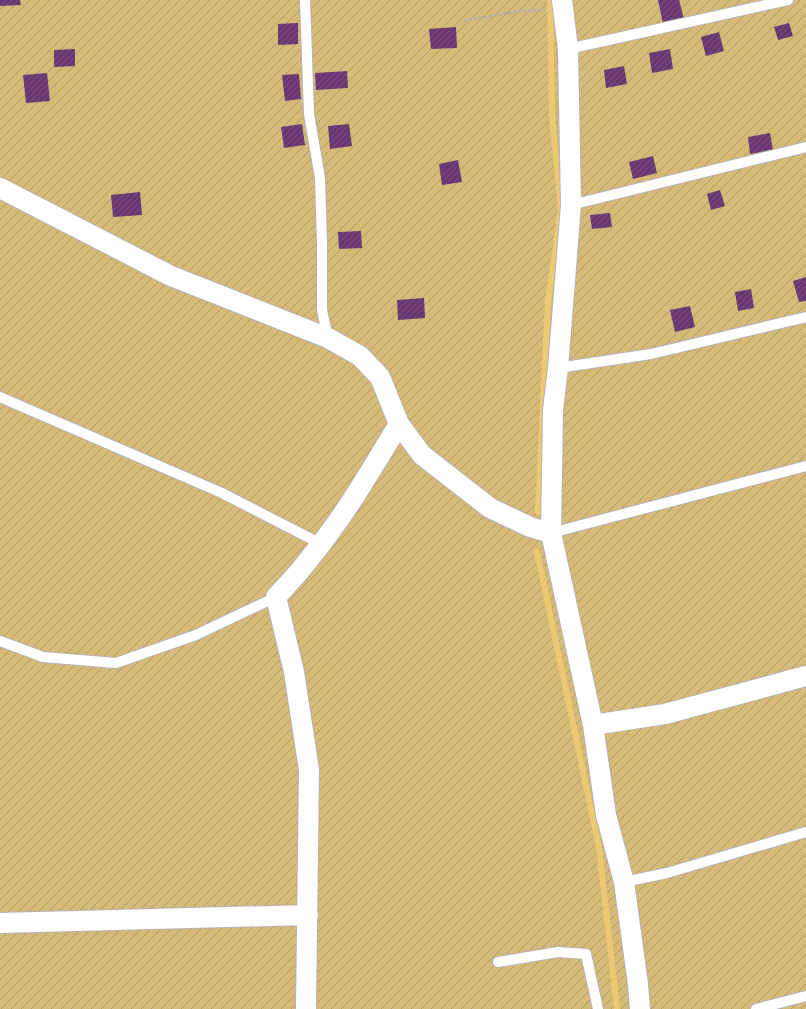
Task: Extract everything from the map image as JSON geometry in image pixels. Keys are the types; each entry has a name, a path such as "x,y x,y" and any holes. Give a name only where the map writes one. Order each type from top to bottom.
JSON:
{"street":[{"path":"562,0 568,49 571,205 558,368 553,410 551,533 593,725 606,815 624,882 640,1009"},
{"path":"0,188 172,276 328,338 360,356 380,377 399,424 422,455 490,508 530,527 551,533"},
{"path":"306,1009 309,770 294,672 276,597 306,564 358,492 399,424"},
{"path":"593,725 665,714 806,676"},
{"path":"0,923 308,915"}],"lane":[{"path":"305,0 309,114 320,178 322,310 328,338"},
{"path":"568,49 788,0"},
{"path":"571,205 806,147"},
{"path":"558,368 651,354 806,317"},
{"path":"0,397 222,493 321,544"},
{"path":"551,533 806,466"},
{"path":"0,641 43,658 116,663 196,635 276,597"},
{"path":"624,882 667,873 806,832"},
{"path":"498,962 558,952 586,954 598,1009"},
{"path":"756,1009 806,996"}],"path":[{"path":"464,21 519,11 543,10"}],"shaded area":[{"path":"0,0 806,0 806,1009 0,1009"}],"building":[{"path":"0,0 20,0 21,5 0,6"},
{"path":"658,0 679,0 684,19 663,24"},
{"path":"298,23 298,44 278,45 278,24"},
{"path":"789,23 793,36 778,40 774,27"},
{"path":"456,27 457,48 431,49 429,29"},
{"path":"719,32 724,51 706,56 701,37"},
{"path":"75,49 75,66 54,67 54,50"},
{"path":"670,49 673,69 652,73 649,53"},
{"path":"624,66 627,84 606,88 604,70"},
{"path":"347,71 348,88 316,90 315,73"},
{"path":"47,73 50,101 26,103 23,75"},
{"path":"299,74 301,99 285,101 282,75"},
{"path":"302,124 305,145 284,148 281,127"},
{"path":"349,124 352,146 330,149 328,126"},
{"path":"770,133 773,150 750,154 748,137"},
{"path":"653,156 657,173 633,179 629,162"},
{"path":"458,160 462,182 442,185 439,164"},
{"path":"720,190 725,206 711,210 707,194"},
{"path":"140,192 142,215 113,217 111,195"},
{"path":"610,213 612,227 592,229 590,215"},
{"path":"361,231 362,248 339,249 338,232"},
{"path":"806,277 806,301 799,302 793,281"},
{"path":"751,289 754,308 738,311 735,292"},
{"path":"424,298 425,318 398,320 397,300"},
{"path":"690,306 695,327 675,332 670,310"}],"waterway":[{"path":"538,512 548,301 561,210 552,116 550,0"},
{"path":"537,552 599,848 617,1009"}]}
